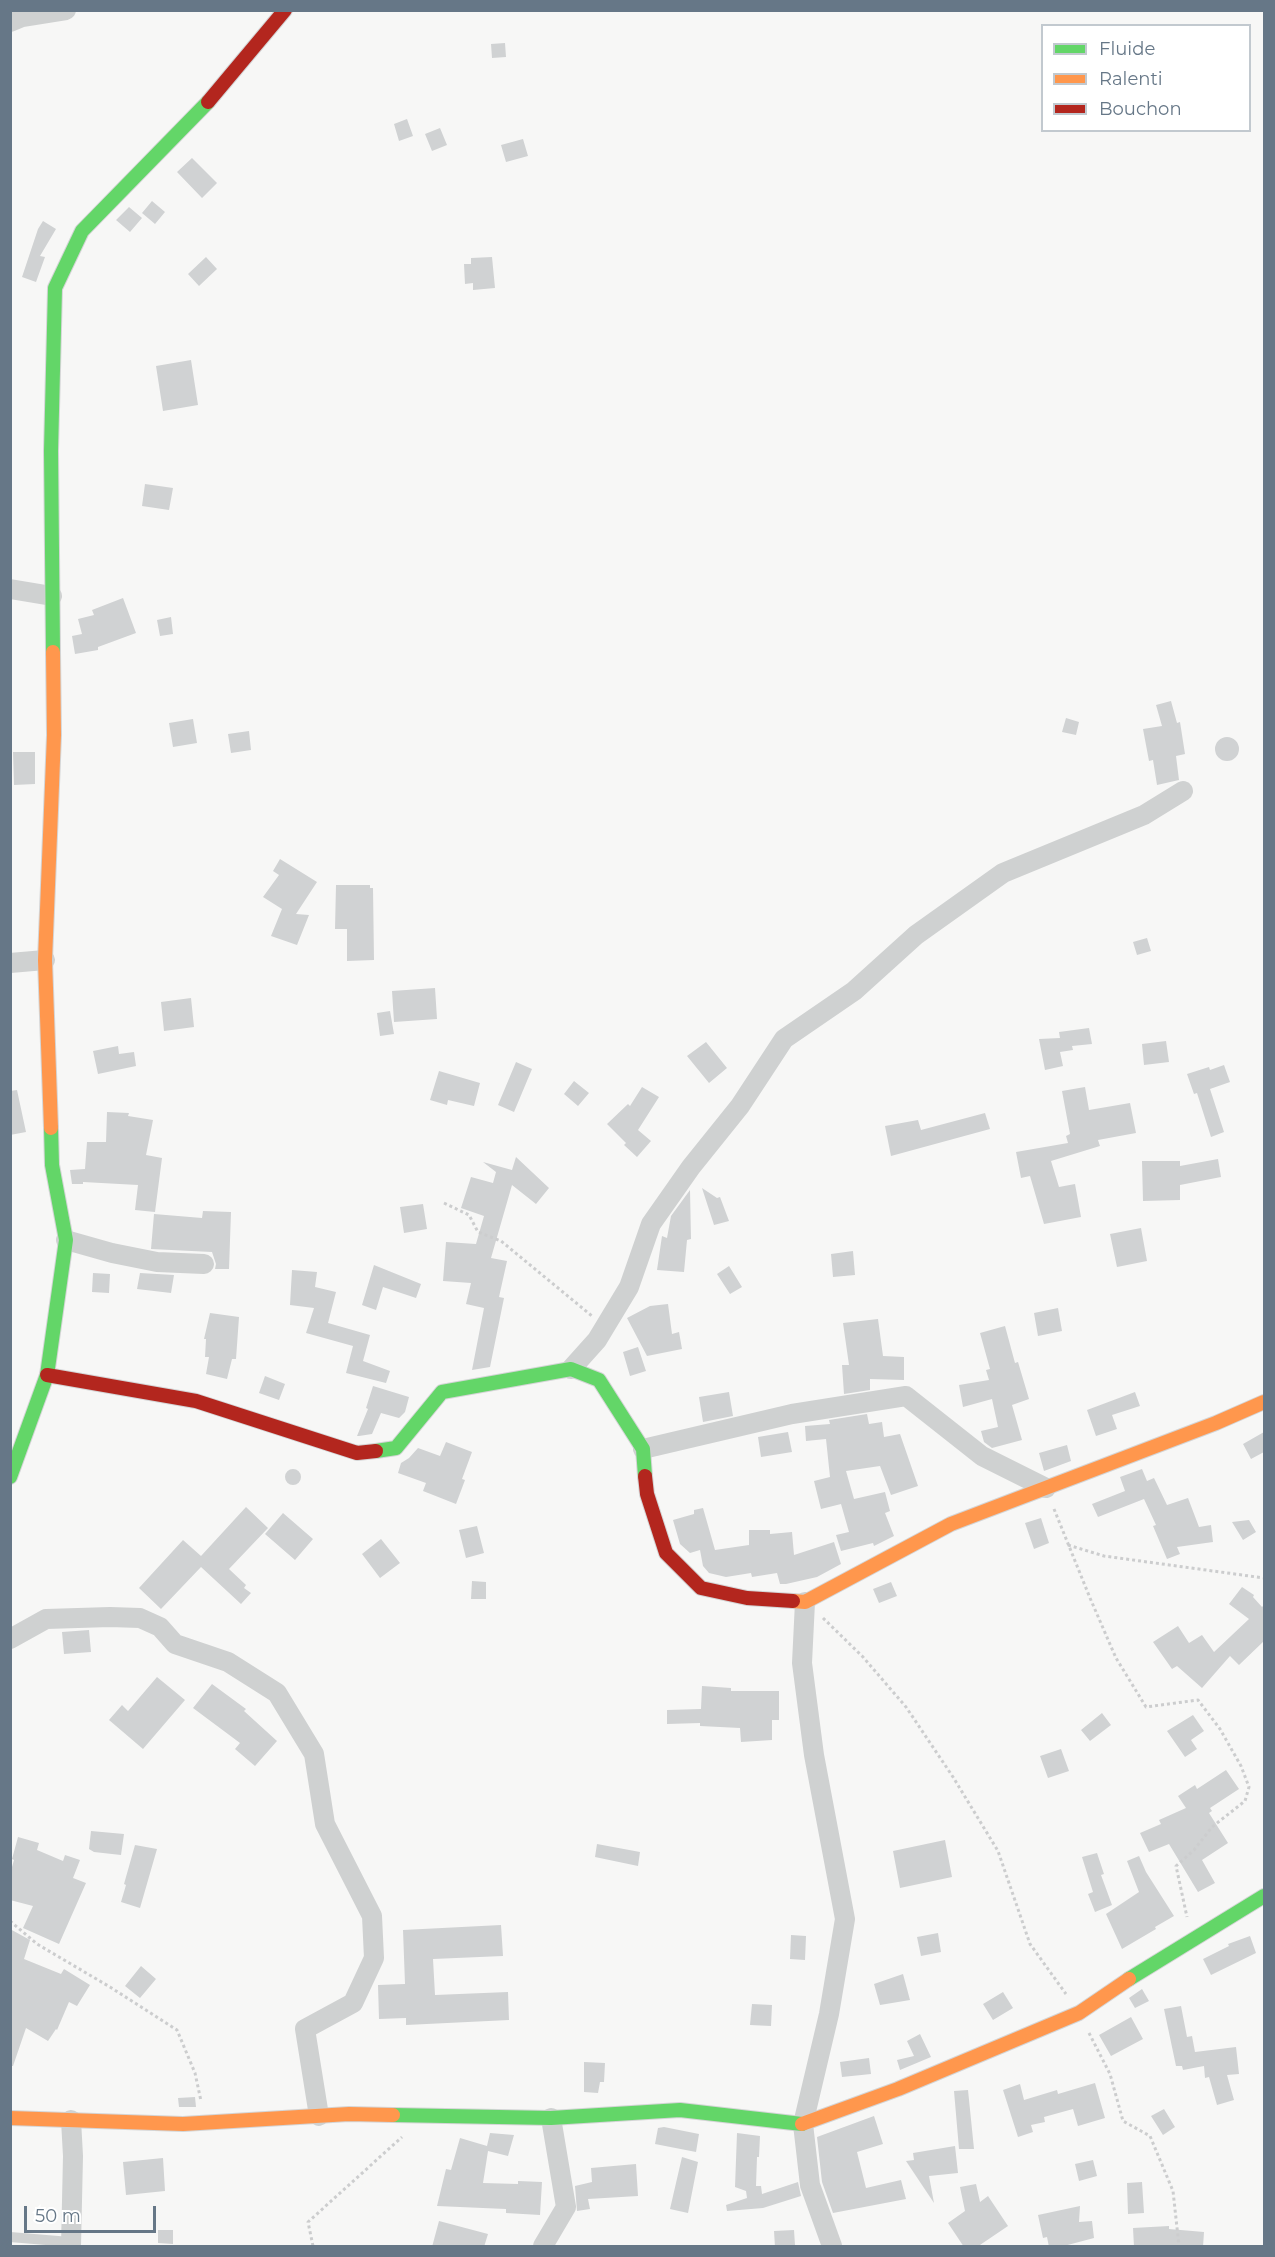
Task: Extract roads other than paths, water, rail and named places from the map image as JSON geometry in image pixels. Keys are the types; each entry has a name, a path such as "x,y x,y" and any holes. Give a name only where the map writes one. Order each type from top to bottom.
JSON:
{"street":[{"path":"10,22 22,17 66,10"},
{"path":"10,1477 47,1375 66,1239 52,1165 45,960 54,735 51,451 55,288 82,231 203,108 285,10"},
{"path":"10,589 52,596"},
{"path":"571,1369 597,1340 629,1287 651,1224 691,1167 740,1106 784,1039 854,991 916,934 1002,873 1144,815 1183,791"},
{"path":"10,963 45,960"},
{"path":"66,1239 112,1253 157,1262 204,1264"},
{"path":"47,1375 196,1401 357,1453 396,1448 442,1392 571,1369 599,1380 643,1449 647,1494 666,1553 701,1588 747,1598 805,1602 951,1524 1216,1423 1264,1402"},
{"path":"643,1449 792,1414 867,1404 906,1396 982,1456 1046,1488"},
{"path":"805,1602 802,1663 814,1755 845,1919 829,2014 803,2124 810,2186 832,2247"},
{"path":"10,1639 46,1619 140,1618 160,1627 175,1644 228,1662 277,1693 314,1754 325,1824 372,1916 374,1958 353,2002 305,2029 319,2116"},
{"path":"10,2118 205,2122 319,2116 551,2118 680,2110 803,2124 898,2089 1079,2013 1144,1968 1264,1896"},
{"path":"543,2247 566,2207 551,2118"},
{"path":"70,2244 73,2156 71,2120"}],"lane":[{"path":"10,2237 70,2244"}]}
